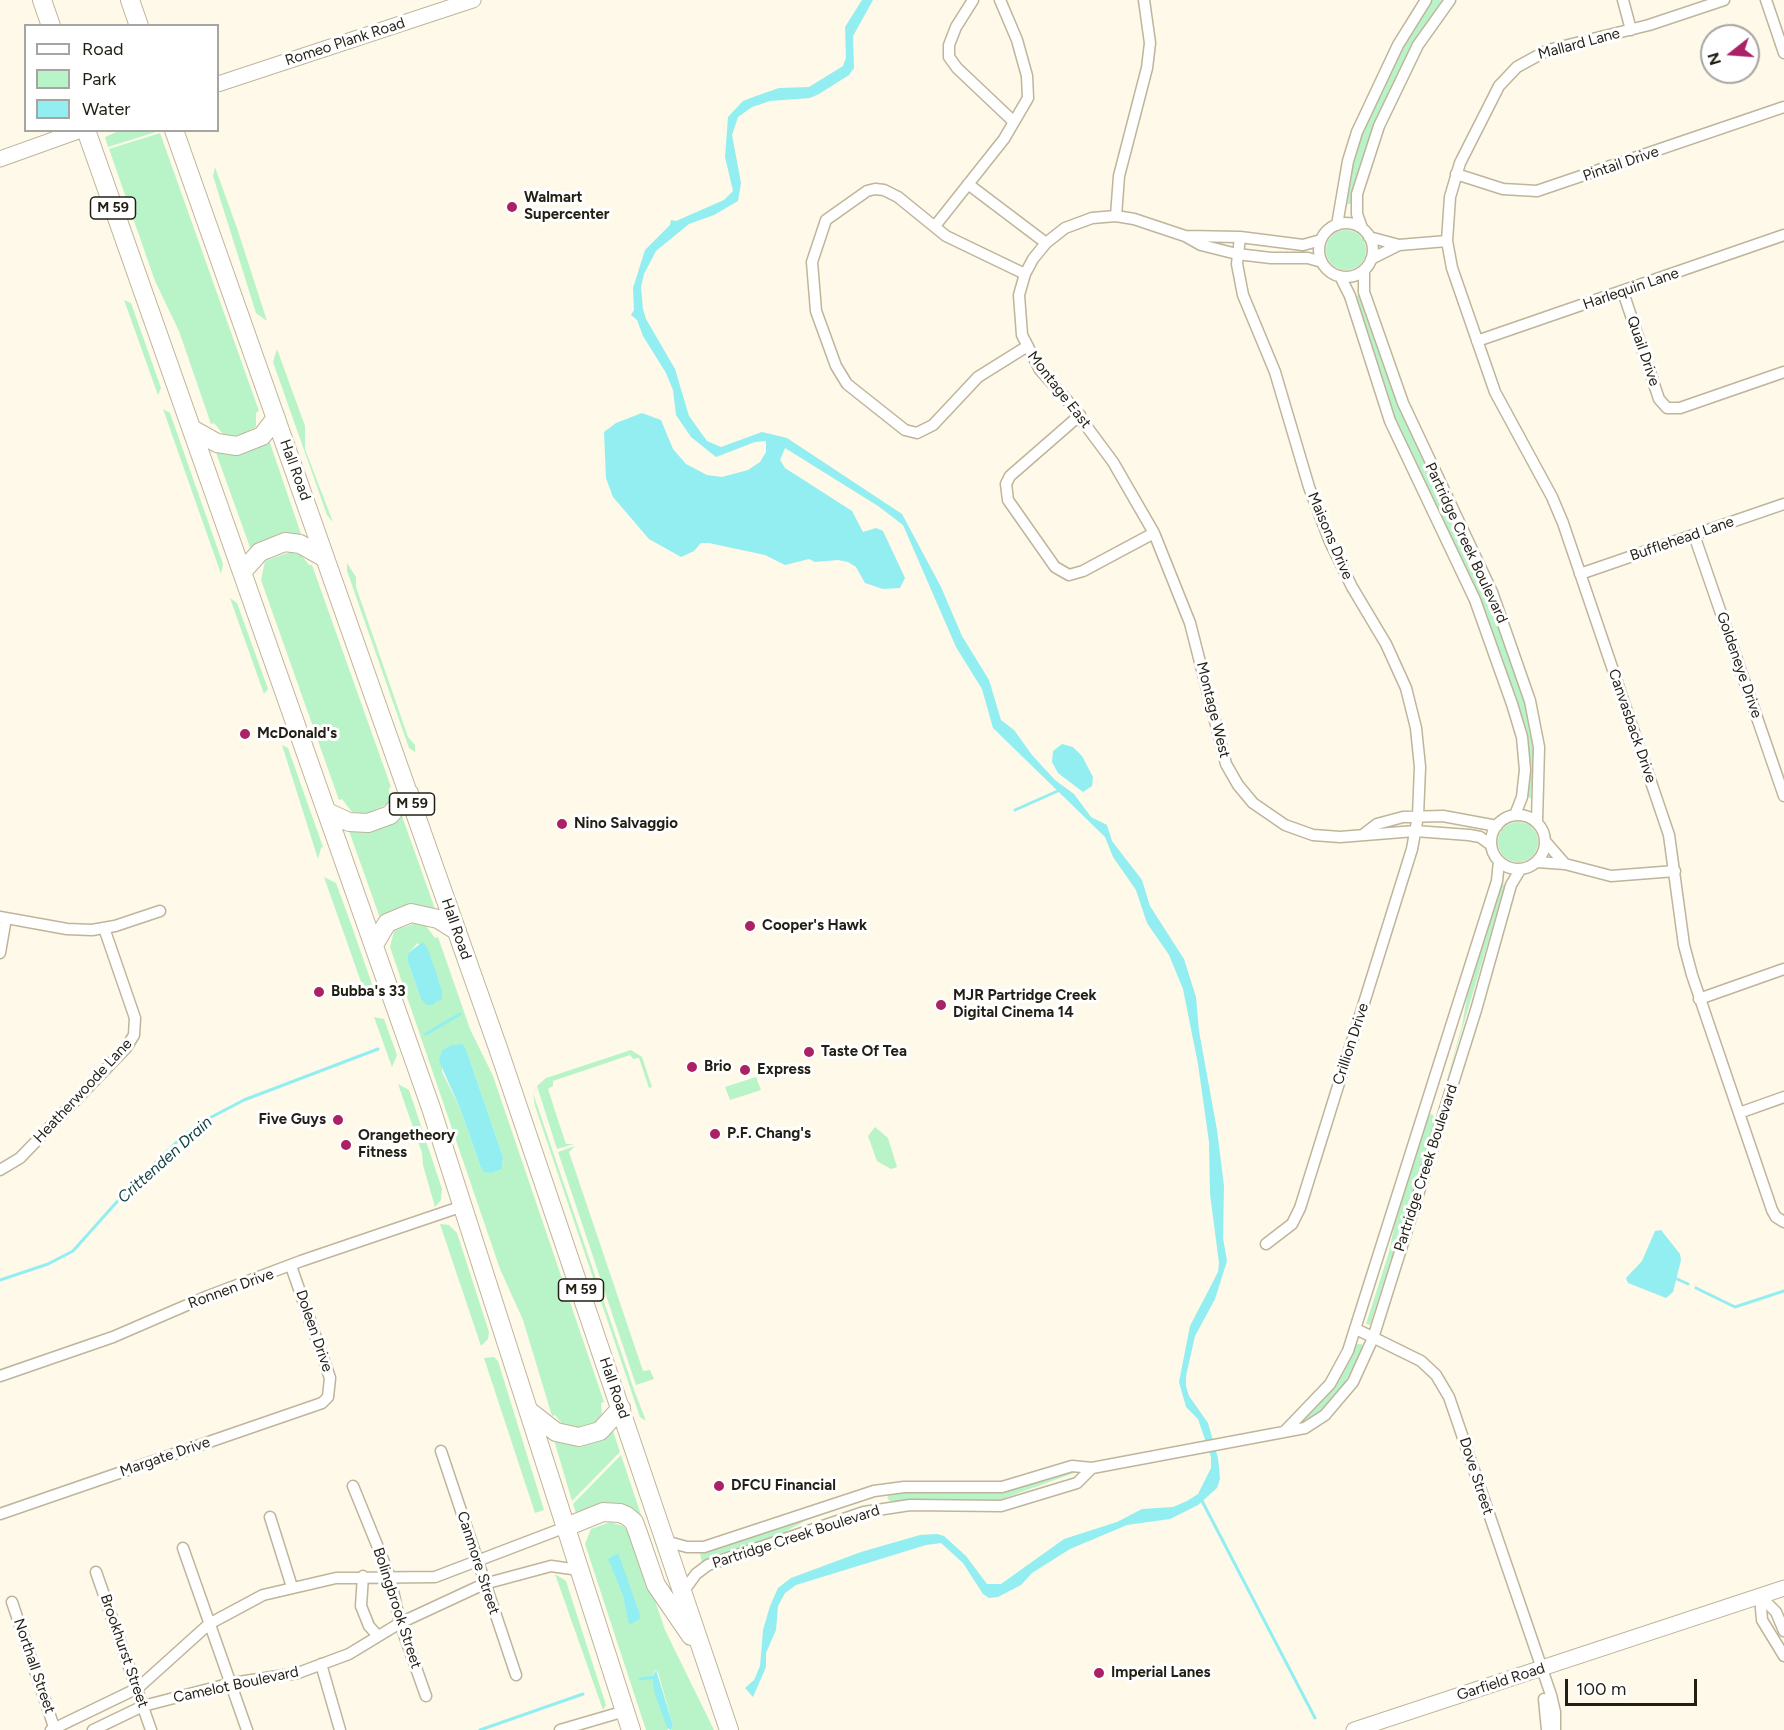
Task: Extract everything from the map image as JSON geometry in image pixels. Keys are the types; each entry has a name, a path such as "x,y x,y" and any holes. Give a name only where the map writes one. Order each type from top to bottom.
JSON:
{"highway":[{"path":"42,0 50,24"},
{"path":"130,0 138,24"},
{"name":"M 59","path":"87,132 374,945 463,1206 628,1725"},
{"name":"Hall Road","path":"175,132 457,931 729,1730"},
{"path":"192,429 217,443 237,446 262,436 276,418"},
{"path":"242,572 260,552 285,542 300,544 325,558"},
{"path":"327,812 349,822 368,823 390,815 409,793"},
{"path":"374,945 387,923 411,913 438,919 457,931"},
{"path":"529,1411 556,1432 579,1437 600,1431 621,1408"},
{"path":"566,1527 611,1511 620,1513 634,1522 656,1585 702,1652"}],"main road":[{"name":"Romeo Plank Road","path":"219,84 473,0"},
{"path":"0,159 75,132"},
{"name":"Garfield Road","path":"1354,1730 1784,1588"}],"street":[{"path":"973,0 956,27 949,45 949,57 957,68 1014,122"},
{"path":"935,226 1014,122 1028,98 1028,83 1017,40 1000,0"},
{"path":"1116,216 1119,176 1147,68 1150,43 1144,0"},
{"path":"1337,225 1348,161 1357,132 1398,45 1426,0"},
{"path":"1399,245 1365,232 1347,223 1337,225 1327,231 1321,240 1319,252 1322,262 1329,271 1340,276 1353,276 1364,270 1371,259 1372,247 1365,232 1357,214 1357,194 1376,135 1418,45 1450,0"},
{"path":"1623,0 1631,30"},
{"name":"Mallard Lane","path":"1448,241 1449,204 1456,174 1491,99 1499,86 1517,67 1548,50 1631,30 1724,0"},
{"path":"1766,0 1784,52"},
{"name":"Pintail Drive","path":"1456,174 1515,191 1549,189 1784,107"},
{"path":"968,184 1046,243"},
{"path":"1025,274 946,236 898,197 884,190 875,189 867,191 826,219 812,262 816,311 836,366 847,384 905,430 917,433 933,425 978,377 1026,348"},
{"name":"Montage East","path":"1154,533 1113,462 1080,415 1040,370 1026,348 1018,308 1025,274 1046,243 1077,222 1116,216 1134,219 1185,236 1201,245 1238,254 1308,258 1322,262"},
{"name":"Montage East","path":"1185,236 1240,237 1303,245 1321,240"},
{"name":"Harlequin Lane","path":"1477,341 1784,236"},
{"name":"Maisons Drive","path":"1240,237 1239,284 1279,382 1315,506 1338,560 1390,651 1406,688 1419,752 1418,816 1415,831"},
{"path":"1371,259 1399,245 1448,241"},
{"name":"Canvasback Drive","path":"1448,241 1452,268 1501,405 1557,509 1664,819 1675,871 1686,952 1772,1210 1783,1222"},
{"name":"Partridge Creek Boulevard","path":"1364,270 1364,291 1410,420 1492,592 1530,701 1539,747 1537,822"},
{"name":"Partridge Creek Boulevard","path":"1340,276 1350,296 1390,421 1475,600 1512,704 1522,736 1525,770 1522,797 1515,815"},
{"name":"Quail Drive","path":"1623,292 1659,399 1667,408 1680,408 1784,372"},
{"path":"1080,415 1010,476 1006,484 1008,501 1055,567 1069,575 1083,571 1154,533"},
{"name":"Bufflehead Lane","path":"1580,574 1784,504"},
{"name":"Montage West","path":"1154,533 1187,613 1204,672 1222,753 1238,785 1261,810 1297,830 1328,837 1415,831 1469,835 1484,839 1491,845"},
{"name":"Goldeneye Drive","path":"1694,535 1784,796"},
{"path":"1565,864 1545,841 1537,822 1515,815 1505,819 1497,826 1491,845 1499,861 1508,868 1520,870 1537,862 1565,864 1611,876 1675,871"},
{"name":"Montage West","path":"1364,834 1392,819 1418,816 1443,816 1497,826"},
{"name":"Crillion Drive","path":"1266,1244 1292,1224 1300,1208 1397,900 1415,831"},
{"path":"1537,862 1544,852 1545,841"},
{"name":"Partridge Creek Boulevard","path":"1285,1431 1330,1384 1343,1362 1356,1329 1497,881 1499,861"},
{"name":"Partridge Creek Boulevard","path":"666,1541 687,1547 704,1547 845,1498 885,1489 985,1489 1072,1466 1092,1468 1305,1428 1335,1405 1353,1382 1372,1338 1476,1010 1510,885 1520,870"},
{"path":"0,953 3,917 67,929 104,928 160,911"},
{"name":"Heatherwoode Lane","path":"0,1170 20,1158 126,1048 134,1035 135,1018 104,928"},
{"path":"1700,999 1784,969"},
{"path":"1739,1113 1784,1097"},
{"name":"Ronnen Drive","path":"0,1376 113,1337 208,1296 463,1206"},
{"name":"Doleen Drive","path":"291,1266 330,1378 328,1397"},
{"name":"Dove Street","path":"1356,1329 1401,1349 1421,1361 1436,1375 1449,1397 1555,1712 1555,1730"},
{"name":"Margate Drive","path":"0,1514 313,1407 328,1397"},
{"name":"Canmore Street","path":"441,1451 516,1675"},
{"name":"Partridge Creek Boulevard","path":"683,1592 696,1574 708,1565 864,1512 910,1505 1001,1506 1077,1483 1092,1468"},
{"name":"Bolingbrook Street","path":"353,1486 390,1577 399,1623 426,1696"},
{"path":"270,1517 292,1587"},
{"path":"54,1729 138,1688 209,1624 245,1603 292,1587 336,1578 435,1576 477,1563 566,1527"},
{"path":"183,1548 247,1730"},
{"name":"Camelot Boulevard","path":"93,1730 143,1706 232,1683 298,1673 349,1654 399,1623 484,1584 551,1566 579,1570"},
{"name":"Brookhurst Street","path":"96,1572 151,1730"},
{"path":"363,1576 361,1606 369,1626 378,1636"},
{"path":"1760,1596 1776,1612 1784,1631"},
{"path":"1760,1596 1762,1620 1784,1656"},
{"name":"Northall Street","path":"12,1602 54,1729"},
{"path":"321,1664 340,1730"},
{"name":"Dove Street","path":"1540,1669 1548,1715 1547,1730"},
{"path":"560,1730 587,1726 628,1725"}],"green space":[{"path":"1432,0 1442,0 1417,36 1376,120 1354,185 1352,204 1347,204 1353,160 1362,132 1408,36"},
{"path":"116,132 156,132 108,147 105,137"},
{"path":"160,133 259,411 256,413 256,427 238,436 223,434 214,423 211,424 179,331 155,281 109,149"},
{"path":"215,167 267,321 256,313 213,176"},
{"path":"1346,230 1360,236 1366,250 1360,264 1346,270 1332,264 1326,250 1332,236"},
{"path":"1360,295 1399,406 1488,595 1527,708 1534,747 1531,798 1527,797 1530,763 1522,717 1482,602 1396,421 1356,296"},
{"path":"124,300 131,303 161,388 158,395"},
{"path":"277,349 305,426 305,449 333,522 327,515 273,362"},
{"path":"163,409 170,413 223,564 221,574"},
{"path":"269,440 302,537 251,550 215,450"},
{"path":"290,552 301,555 309,565 312,565 391,787 389,788 389,803 367,814 352,812 342,799 339,800 261,580 265,561"},
{"path":"347,563 356,577 356,587 408,737 415,745 415,752 409,748 347,571"},
{"path":"230,598 237,603 268,689 264,694"},
{"path":"282,745 288,748 323,847 318,859"},
{"path":"402,816 435,909 380,918 349,831"},
{"path":"1518,822 1532,828 1538,842 1532,856 1518,862 1504,856 1498,842 1504,828"},
{"path":"324,877 336,883 351,924 373,987 367,999"},
{"path":"1501,884 1505,885 1444,1090 1462,1026 1469,985"},
{"path":"416,923 426,926 435,938 438,937 470,1029 493,1076 604,1402 601,1403 602,1416 595,1423 577,1429 563,1425 555,1415 552,1416 523,1320 500,1269 390,947 394,931","holes":["418,943 440,983 441,999 436,1003 421,999 408,962 408,953","450,1047 466,1049 503,1157 502,1169 492,1173 480,1165 460,1108 442,1072 442,1050"]},
{"path":"374,1017 384,1019 397,1055 392,1067"},
{"path":"631,1050 642,1057 652,1087 649,1088 639,1058 633,1059 630,1055 553,1081 553,1086 548,1089 566,1144 574,1144 557,1149 537,1086 546,1078"},
{"path":"756,1077 761,1090 730,1100 725,1087"},
{"path":"398,1084 409,1090 442,1189 441,1200 435,1207 423,1165 422,1153"},
{"path":"533,1093 646,1421 640,1417 535,1106"},
{"path":"1432,1114 1436,1119 1370,1325 1366,1324 1389,1252 1397,1213 1428,1116"},
{"path":"875,1127 888,1138 897,1167 891,1169 877,1161 868,1136"},
{"path":"575,1146 569,1152 643,1371 650,1370 654,1379 636,1385 558,1152"},
{"path":"440,1224 449,1225 457,1233 489,1332 488,1339 481,1346"},
{"path":"1357,1344 1362,1344 1363,1349 1340,1391 1319,1413 1301,1423 1336,1383"},
{"path":"494,1357 498,1361 544,1510 535,1513 484,1358"},
{"path":"613,1431 620,1452 572,1501 554,1440 575,1445"},
{"path":"621,1455 644,1524 617,1504 576,1513 573,1504"},
{"path":"1073,1470 1074,1473 999,1500 890,1501 887,1498 891,1493 908,1492 992,1493"},
{"path":"847,1503 849,1505 805,1521 779,1535 702,1562 700,1554"},
{"path":"610,1522 623,1526 633,1536 665,1630 714,1730 671,1730 673,1725 658,1672 655,1670 652,1678 668,1730 646,1730 585,1544 591,1529","holes":["617,1553 639,1611 628,1622 623,1596 611,1566"]},
{"path":"555,1574 566,1581 606,1705 603,1710"}],"water":[{"path":"862,0 873,0 853,36 854,68 849,75 810,98 770,101 752,107 738,117 732,135 741,183 738,201 714,215 689,224 656,251 644,274 641,287 643,309 646,319 675,369 689,416 707,441 721,447 762,432 787,438 902,514 941,587 962,636 989,680 1001,720 1014,730 1032,755 1055,780 1074,794 1091,817 1107,825 1112,841 1142,880 1150,906 1184,959 1196,997 1199,1031 1217,1130 1224,1186 1223,1238 1227,1261 1215,1299 1195,1336 1186,1386 1189,1396 1208,1423 1218,1458 1220,1479 1217,1488 1198,1505 1170,1519 1127,1525 1070,1549 1032,1573 1021,1585 998,1597 989,1598 983,1594 963,1563 941,1543 926,1545 796,1585 785,1593 778,1606 776,1630 766,1653 766,1667 753,1697 745,1688 754,1680 760,1666 763,1630 770,1606 778,1588 791,1578 861,1552 920,1535 937,1534 944,1536 966,1556 987,1584 1001,1584 1064,1539 1117,1522 1142,1509 1173,1507 1187,1501 1198,1494 1211,1468 1211,1457 1198,1419 1186,1407 1179,1382 1190,1326 1218,1272 1219,1263 1210,1194 1209,1142 1198,1064 1183,989 1169,955 1147,923 1136,890 1113,857 1105,837 993,728 982,689 956,647 903,525 878,506 785,448 780,460 785,468 852,511 863,532 876,528 883,531 905,578 900,588 883,589 865,583 856,567 838,560 815,562 809,559 785,565 765,555 709,543 701,543 694,551 681,557 649,539 613,497 606,478 604,432 616,423 642,413 661,420 673,449 686,464 707,475 722,477 748,470 760,462 766,452 766,441 755,442 716,457 691,437 676,415 673,390 666,373 643,336 637,320 631,315 634,310 633,288 645,250 670,225 671,220 676,221 724,200 733,191 725,157 728,117 743,101 779,88 809,87 843,66 846,58 845,27"},
{"path":"1062,744 1073,747 1082,756 1093,777 1092,786 1083,792 1058,773 1052,762 1053,751"},
{"path":"423,942 428,949 442,990 442,999 432,1005 427,1005 421,999 408,962 408,953"},
{"path":"462,1044 466,1049 503,1157 502,1169 492,1173 484,1172 480,1165 460,1108 439,1061 442,1050 452,1045"},
{"path":"1661,1230 1680,1254 1681,1260 1673,1292 1666,1298 1628,1283 1626,1278 1642,1261 1655,1231"},
{"path":"618,1553 639,1611 640,1619 631,1624 628,1622 623,1596 608,1559"},
{"path":"656,1670 673,1725 671,1730 667,1728 655,1694 652,1678"}],"waterway":[{"name":"Crittenden Drain","path":"1015,810 1060,790"},
{"name":"Crittenden Drain","path":"426,1034 460,1014"},
{"name":"Crittenden Drain","path":"0,1280 48,1264 73,1251 131,1186 182,1137 202,1122 244,1100 378,1049"},
{"path":"1677,1279 1688,1284"},
{"path":"1696,1288 1735,1307 1784,1291"},
{"path":"1201,1499 1315,1718"},
{"path":"640,1679 656,1677"},
{"path":"480,1730 583,1694"}],"place":[{"name":"Walmart Supercenter","path":"512,207"},
{"name":"McDonald's","path":"245,734"},
{"name":"Nino Salvaggio","path":"562,824"},
{"name":"Cooper's Hawk","path":"750,926"},
{"name":"Bubba's 33","path":"319,992"},
{"name":"MJR Partridge Creek Digital Cinema 14","path":"941,1005"},
{"name":"Taste Of Tea","path":"809,1052"},
{"name":"Brio","path":"692,1067"},
{"name":"Express","path":"745,1070"},
{"name":"Five Guys","path":"338,1120"},
{"name":"P.F. Chang's","path":"715,1134"},
{"name":"Orangetheory Fitness","path":"346,1145"},
{"name":"DFCU Financial","path":"719,1486"},
{"name":"Imperial Lanes","path":"1099,1673"}]}
